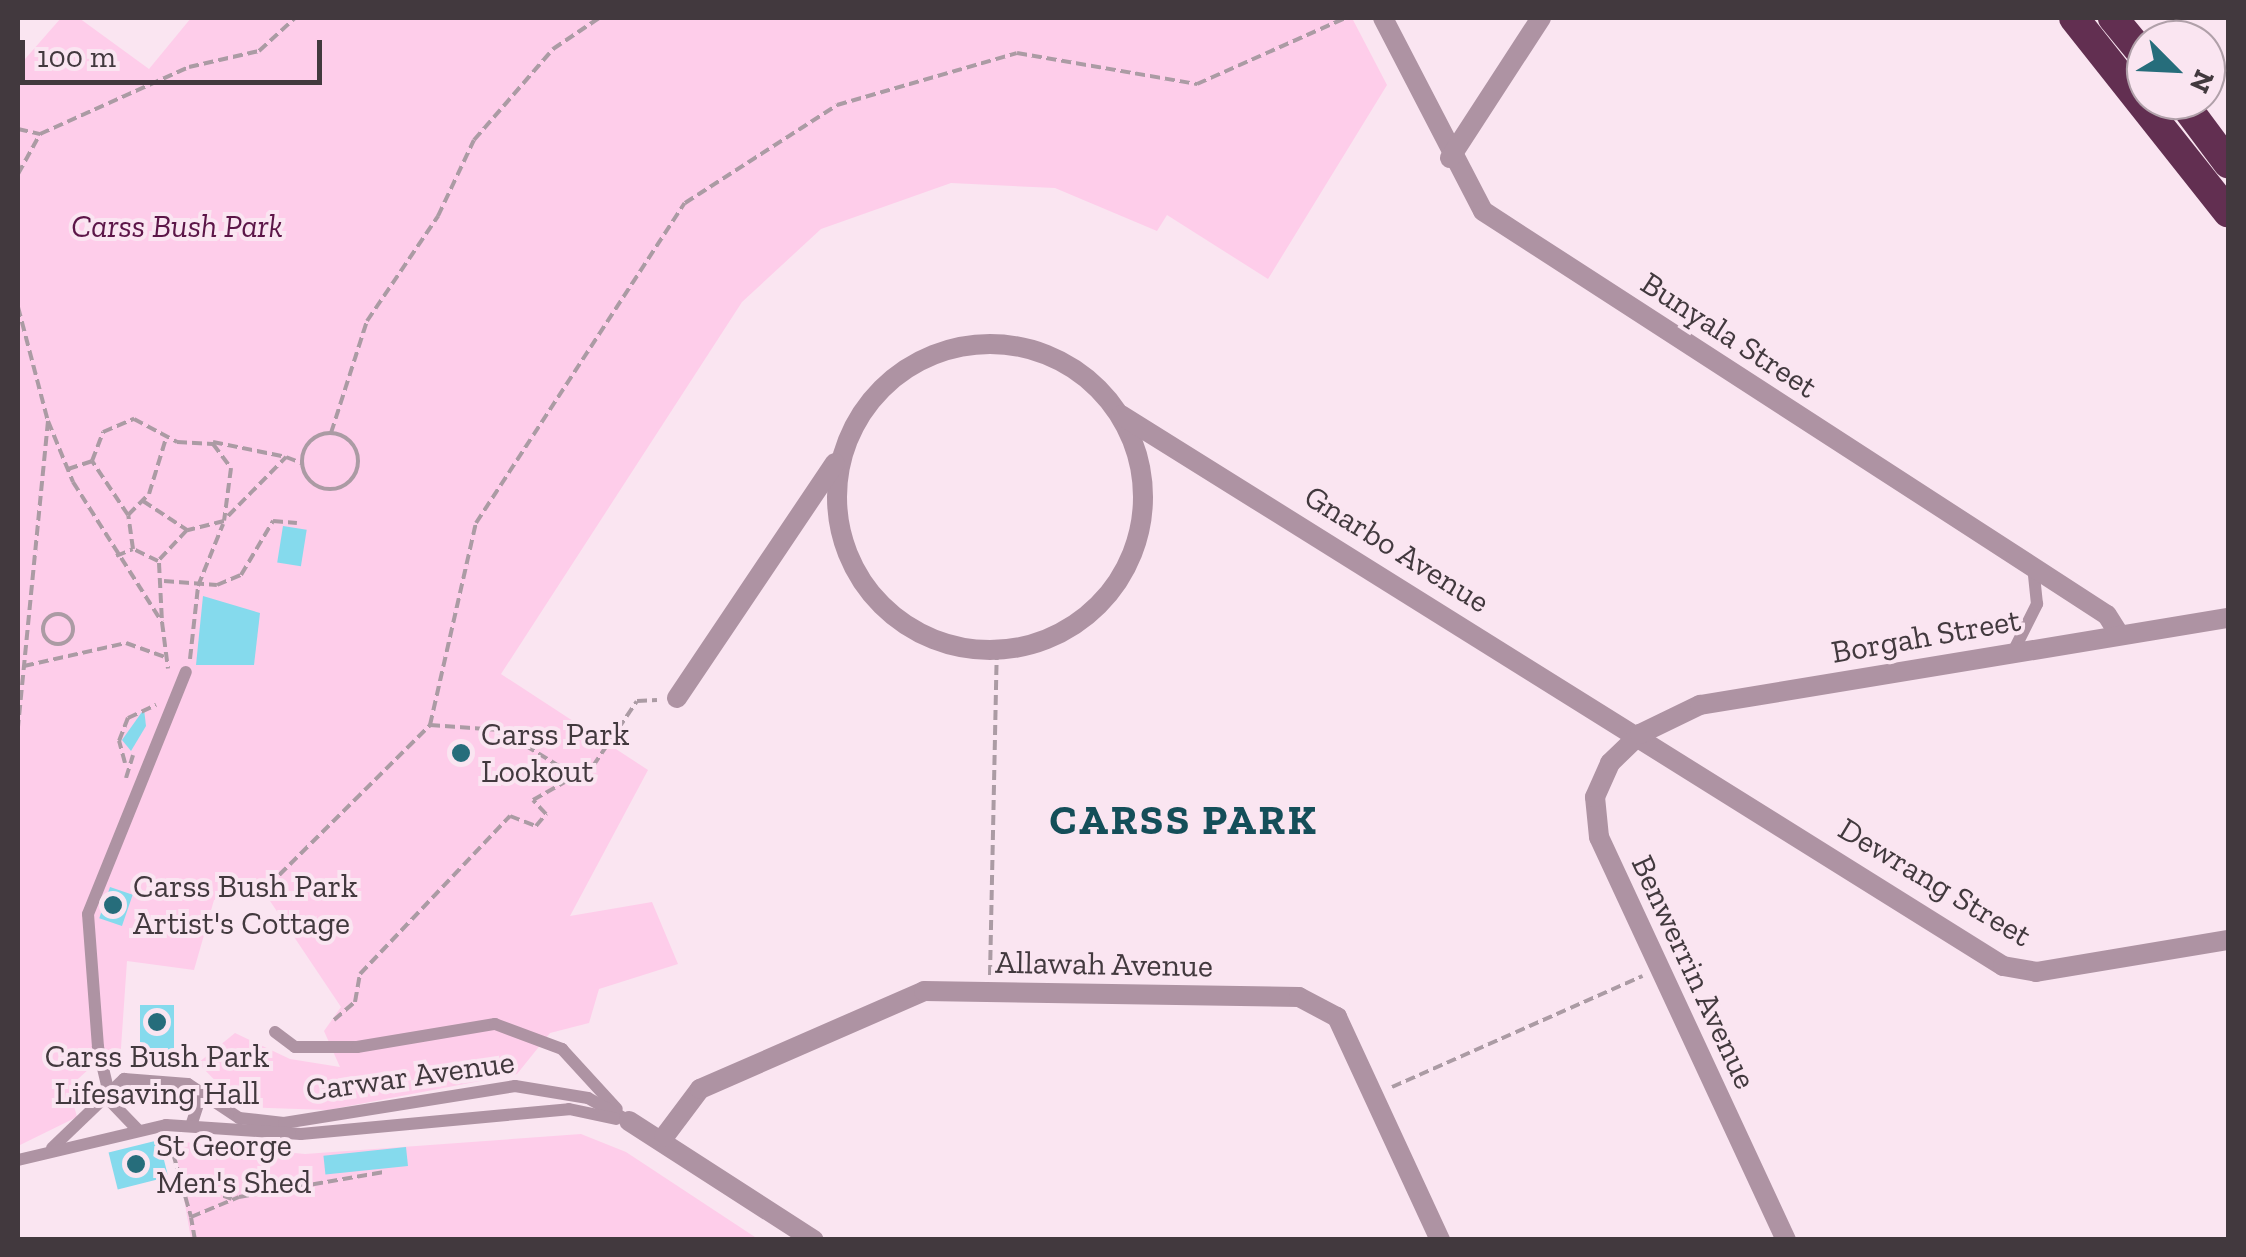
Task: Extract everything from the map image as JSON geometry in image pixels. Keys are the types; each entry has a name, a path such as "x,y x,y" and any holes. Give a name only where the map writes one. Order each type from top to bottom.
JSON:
{"highway":[{"path":"2074,18 2228,212"},
{"path":"2196,120 2228,164"}],"street":[{"name":"Bunyala Street","path":"1383,18 1450,158 1483,211 2107,615 2119,634"},
{"path":"1450,158 1541,18"},
{"name":"Gnarbo Avenue","path":"676,698 890,382 924,358 968,346 1022,347 1066,364 1121,415 1640,734"},
{"path":"839,457 840,535 870,591 926,634 996,650 1043,641 1081,619 1126,566 1143,501 1121,415"},
{"name":"Borgah Street","path":"1640,734 1700,705 2228,618"},
{"name":"Dewrang Street","path":"1640,734 2014,970 2228,940"},
{"name":"Benwerrin Avenue","path":"1640,734 1606,772 1594,817 1657,969 1786,1240"},
{"name":"Allawah Avenue","path":"664,1137 700,1089 924,991 1311,1000 1337,1017 1440,1240"},
{"name":"Carwar Avenue","path":"629,1121 664,1137 814,1240"}],"lane":[{"path":"2014,652 2037,604 2033,568"},
{"path":"138,1130 116,1112 98,1047 88,914 186,672"},
{"path":"275,1032 296,1046 357,1047 495,1024 562,1048 629,1121"},
{"path":"112,1088 159,1077 188,1084 199,1102 191,1126"},
{"name":"Carwar Avenue","path":"188,1084 239,1118 284,1123 516,1086 588,1098 629,1121"},
{"name":"Carwar Avenue","path":"52,1148 112,1088"},
{"name":"Carwar Avenue","path":"18,1160 52,1148 138,1130 191,1126 300,1134 569,1109 629,1121"}],"path":[{"path":"18,174 40,134 188,67 259,50 295,18"},
{"path":"331,433 367,321 438,216 474,140 553,48 599,18"},
{"path":"258,896 430,725 476,523 684,203 836,105 999,58 1017,54 1197,84 1345,18"},
{"path":"18,129 40,134"},
{"path":"18,308 48,420 67,469 116,556 162,622"},
{"path":"18,727 48,420"},
{"path":"92,461 103,432 134,420 166,438 286,457 302,463 316,486 351,481 358,455 331,433"},
{"path":"302,463 314,438 331,433"},
{"path":"128,515 143,501 166,438"},
{"path":"24,666 126,643 186,672 198,586 224,521 232,468 207,442"},
{"path":"158,561 186,530 224,521 286,457"},
{"path":"67,469 92,461"},
{"path":"92,461 128,515 133,549"},
{"path":"143,501 186,530"},
{"path":"164,581 198,586 241,574 273,520 297,524"},
{"path":"116,556 133,549 158,561 164,581 166,676"},
{"path":"28,620 44,624 65,616 68,640 77,652"},
{"path":"44,624 50,641 68,640"},
{"path":"991,966 996,650"},
{"path":"156,712 163,688"},
{"path":"334,1020 355,1002 360,974 510,816 536,826 546,814 533,800 572,774 593,766 638,701 676,698"},
{"path":"126,819 125,763 119,740 128,718 159,701"},
{"path":"430,725 500,730 572,774"},
{"path":"125,763 140,748"},
{"path":"1374,1096 1657,969"},
{"path":"168,1137 195,1240"},
{"path":"191,1217 232,1199 384,1172"},
{"path":"180,1180 232,1199"}],"green space":[{"name":"Carss Bush Park","path":"61,18 79,18 149,69 191,18 1352,18 1387,85 1268,279 1167,215 1157,231 1055,188 951,183 821,229 742,302 501,674 648,770 570,916 652,902 678,964 599,989 589,1023 550,1033 517,1074 328,1110 241,1107 198,1063 235,1033 290,1059 340,1067 324,1031 341,1007 266,895 214,900 194,970 127,961 120,1062 89,1069 69,1087 77,1117 18,1146 18,67"},
{"path":"581,1134 626,1152 758,1239 191,1239 174,1141 305,1154"}],"building":[{"path":"283,526 307,530 301,566 277,563"},
{"path":"203,596 260,613 254,665 196,665"},
{"path":"144,709 146,726 131,751 122,740"},
{"name":"Carss Bush Park Artist's Cottage","path":"110,887 133,895 122,926 99,918"},
{"name":"Carss Bush Park Lifesaving Hall","path":"140,1005 174,1005 174,1053 140,1053"},
{"path":"159,1140 168,1177 118,1189 109,1153"},
{"path":"406,1147 408,1166 325,1175 323,1156"}],"place":[{"name":"Carss Park Lookout","path":"461,753"},
{"name":"Carss Bush Park Artist's Cottage","path":"113,905"},
{"name":"Carss Bush Park Lifesaving Hall","path":"157,1022"},
{"name":"St George Men's Shed","path":"136,1164"}],"district":[{"name":"CARSS PARK","path":"1184,820"}]}
